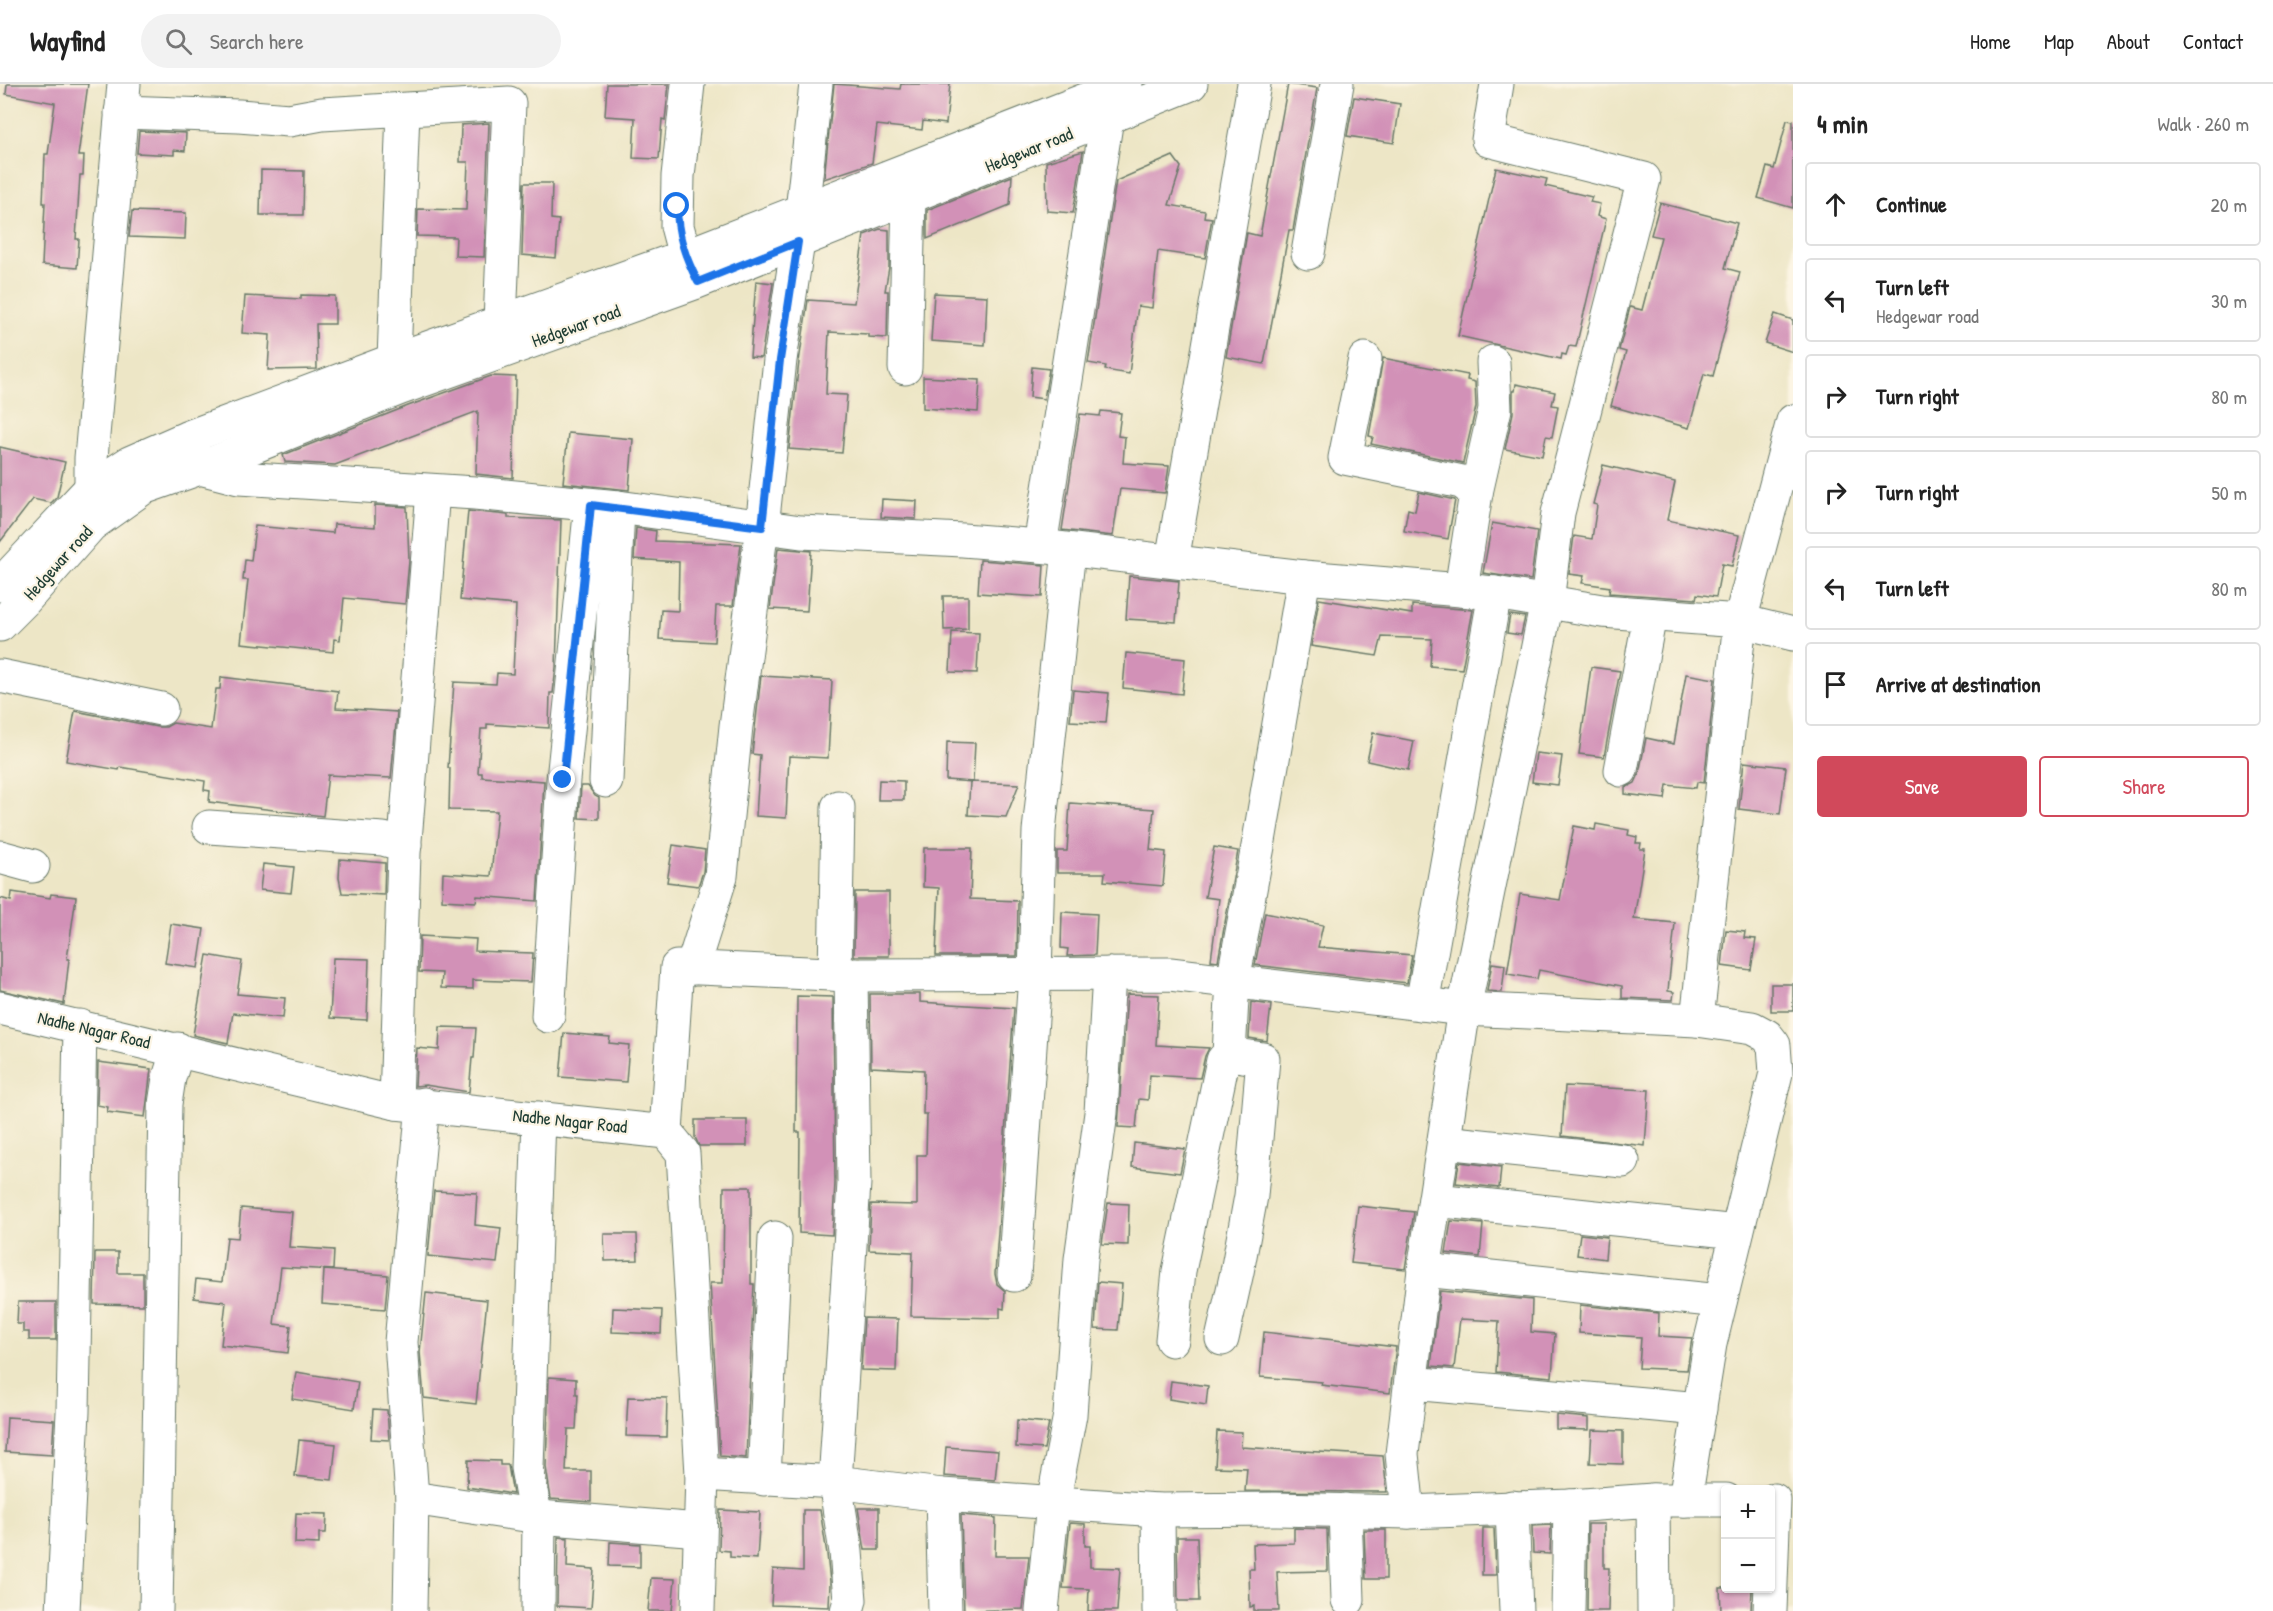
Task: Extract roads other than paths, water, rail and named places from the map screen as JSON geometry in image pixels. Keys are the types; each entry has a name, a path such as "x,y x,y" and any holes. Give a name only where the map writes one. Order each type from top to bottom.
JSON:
{"street":[{"path":"688,84 677,226 691,269"},
{"path":"692,968 721,876 736,726 816,84"},
{"name":"Hedgewar road","path":"0,585 91,488 129,463 186,438 398,374 691,269 800,226 1113,94 1191,84"},
{"path":"1172,561 1254,84"},
{"path":"1308,253 1337,84"},
{"path":"1408,1512 1402,1454 1424,1270 1464,1009 1547,602 1558,513 1644,179 1488,140 1497,84"},
{"path":"1014,1275 1035,976 1039,831 1054,548 1113,94"},
{"name":"Hedgewar road","path":"800,226 909,197 1113,94"},
{"path":"91,525 92,458 122,98 239,116 289,120 322,114 509,103 500,322"},
{"path":"398,374 403,110"},
{"path":"904,368 909,197"},
{"name":"Hedgewar road","path":"0,625 24,602 91,525 143,488 200,468 398,374 500,322 691,269"},
{"path":"1365,359 1345,458 1462,482 1476,494"},
{"path":"1461,590 1476,494 1495,409 1493,362"},
{"path":"1697,1020 1740,621 1793,421"},
{"path":"186,438 200,468 239,478 433,491 605,506 801,532 963,540 1054,548 1304,577 1495,593 1602,611 1740,621 1793,634"},
{"path":"410,1611 412,1498 401,1342 410,1104 405,845 433,491"},
{"path":"605,506 606,781"},
{"path":"548,1016 563,780 605,506"},
{"path":"1172,1340 1179,1271 1223,1060 1229,1054 1233,981 1304,577"},
{"path":"1422,1004 1495,593"},
{"path":"1621,770 1650,615"},
{"path":"0,676 161,709"},
{"path":"838,807 843,974 854,1183 835,1482 846,1552 850,1600 847,1611"},
{"path":"209,827 383,839 405,845"},
{"path":"0,858 33,866"},
{"path":"698,1611 702,1474 683,1153 666,1132 677,967 843,974 1035,976 1170,974 1464,1009 1697,1020 1752,1028 1767,1036 1774,1045 1777,1058 1773,1088 1710,1344 1685,1500"},
{"path":"1042,1611 1053,1503 1070,1415 1081,1259 1101,1113 1109,975"},
{"name":"Nadhe Nagar Road","path":"0,1008 410,1104 666,1132"},
{"path":"63,1611 73,1412 80,1026"},
{"path":"156,1611 165,1104 169,1078 178,1049"},
{"path":"1222,1339 1251,1196 1263,1059 1229,1054"},
{"path":"538,1611 539,1517 534,1508 526,1468 539,1118"},
{"path":"1444,1142 1623,1161"},
{"path":"1435,1200 1737,1232"},
{"path":"764,1479 775,1238"},
{"path":"1424,1270 1720,1301"},
{"path":"1411,1383 1700,1409"},
{"path":"702,1474 835,1482 942,1495 1158,1510 1408,1512 1570,1506 1653,1500 1721,1500"},
{"path":"942,1495 945,1611"},
{"path":"412,1498 539,1517 699,1530"},
{"path":"1653,1500 1653,1611"},
{"path":"1770,1611 1779,1500"},
{"path":"1568,1611 1570,1506"},
{"path":"1512,1507 1516,1611"},
{"path":"1158,1510 1159,1611"},
{"path":"1345,1510 1348,1600"}]}
